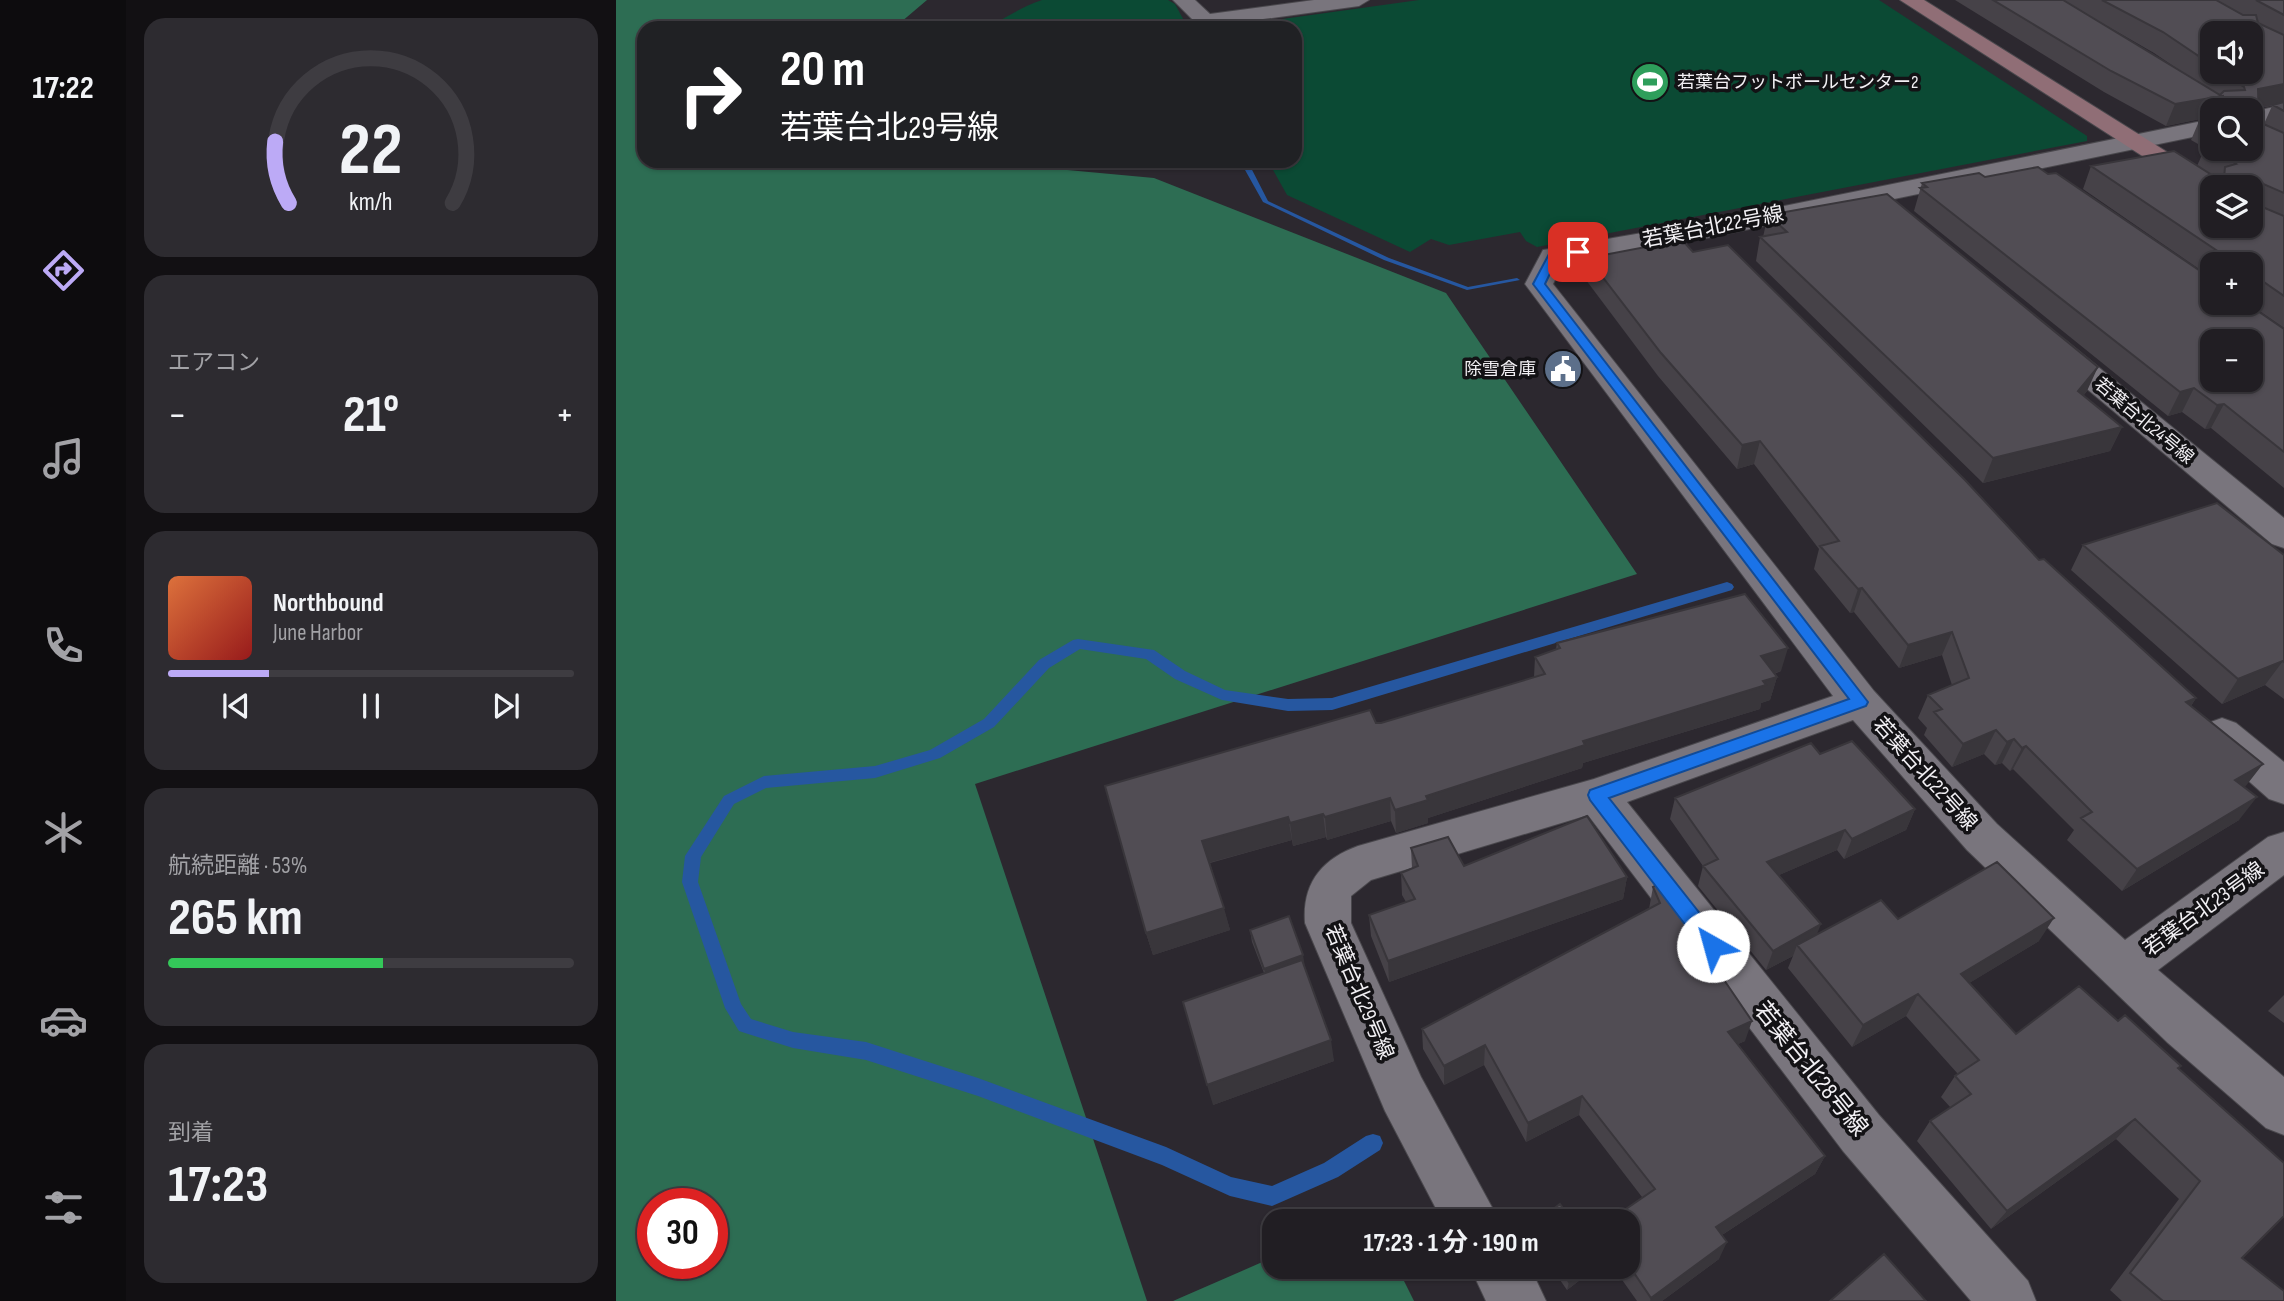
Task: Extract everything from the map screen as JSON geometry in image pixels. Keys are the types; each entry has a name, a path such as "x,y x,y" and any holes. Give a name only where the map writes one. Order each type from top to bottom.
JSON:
{"street":[{"path":"1184,0 1205,21 1359,0"},
{"path":"1910,0 2200,183"},
{"path":"2263,116 2284,112"},
{"name":"若葉台北22号線","path":"2200,118 2133,141 1876,196 1706,230 1553,256 1539,284 1860,702 1982,837 2185,1027 2284,1110"},
{"path":"2025,164 2058,187"},
{"path":"1876,196 1908,223"},
{"path":"1706,230 1735,259"},
{"name":"若葉台北24号線","path":"2034,330 2284,536"},
{"name":"若葉台北29号線","path":"1466,1209 1403,1094 1375,1032 1328,923 1327,893 1342,874 1358,865 1597,795 1860,702"},
{"path":"2200,714 2284,788"},
{"name":"若葉台北28号線","path":"1597,795 1861,1133 2008,1301"},
{"name":"若葉台北23号線","path":"2124,968 2284,850"},
{"path":"1505,1279 1518,1301"}],"green space":[{"path":"616,0 927,0 902,21 637,21 637,168 1045,168 1154,178 1446,293 1637,574 975,784 1147,1301 616,1301"},
{"path":"1042,0 1168,0 1175,4 1184,21 998,21"},
{"name":"若葉台フットボールセンター2","path":"1419,0 1879,0 2087,136 2087,141 1537,247 1526,241 1520,232 1449,245 1431,239 1410,252 1287,195 1272,168 1302,168 1302,21 1268,21"},
{"path":"1262,1262 1262,1279 1403,1279 1414,1301 1173,1301"}],"water":[{"path":"1244,168 1251,168 1268,201 1389,258 1468,287 1517,278 1520,280 1467,290 1384,260 1263,202"}],"building":[{"path":"1993,0 2063,0 2220,95 2224,91 2245,90 2240,84 2263,84 2263,25 2284,35 2284,84 2258,89 2258,98 2223,96 2175,104 2111,71"},
{"path":"2102,0 2216,0 2243,15 2256,15 2258,21 2200,21 2200,57 2163,32"},
{"path":"2256,0 2284,0 2284,15"},
{"path":"2284,102 2284,111 2273,105"},
{"path":"2263,124 2284,133 2284,193 2263,184 2263,175 2224,175 2225,167 2236,164 2231,161 2263,161"},
{"path":"2174,151 2212,175 2200,175 2200,238 2263,238 2263,207 2284,216 2284,296 2263,281 2263,252 2219,252 2091,166"},
{"path":"2038,167 2048,174 2056,173 2200,271 2200,315 2263,315 2284,329 2284,452 2224,404 2217,405 2194,388 2180,392 1920,188 1927,187 1922,183 1979,173 1985,177"},
{"path":"1887,194 2098,367 2078,391 2122,427 1993,458 1760,237 1787,232 1768,215"},
{"path":"1682,240 1693,252 1728,245 1965,480 2039,560 2044,559 2196,698 2186,702 2263,764 2235,780 2257,797 2137,869 2081,818 2092,812 2026,746 2022,748 2014,739 2007,742 1996,730 1963,744 1934,712 1942,709 1928,695 1969,678 1952,632 1908,645 1862,588 1858,589 1820,546 1839,541 1760,441 1742,445 1661,353 1588,258"},
{"path":"2217,503 2284,555 2284,662 2238,679 2083,545"},
{"path":"1745,594 1788,648 1761,656 1777,677 1763,681 1766,685 1583,741 1585,745 1426,796 1428,800 1395,810 1390,798 1325,817 1323,814 1290,823 1288,817 1202,841 1224,908 1146,933 1105,786 1370,710 1376,723 1381,723 1545,674 1535,657 1560,648 1557,643"},
{"path":"1852,741 1915,809 1852,839 1845,830 1767,862 1821,924 1773,951 1703,866 1718,859 1675,798 1811,743 1820,754"},
{"path":"1587,816 1627,877 1388,961 1369,915 1415,899 1401,873 1418,866 1411,848 1448,837 1464,866"},
{"path":"1997,862 2054,918 1961,974 2016,1034 2079,986 2118,1021 2125,1015 2181,1066 2178,1068 2284,1163 2284,1216 2242,1258 2284,1291 2284,1301 2163,1301 2130,1273 2200,1181 2135,1119 2007,1211 1930,1121 1971,1094 1955,1076 1979,1060 1918,994 1863,1025 1797,945 1881,900 1898,919"},
{"path":"1659,884 1728,974 1722,977 1752,1021 1728,1032 1825,1156 1716,1227 1727,1242 1651,1298 1638,1279 1640,1209 1626,1209 1655,1189 1582,1096 1528,1123 1485,1045 1444,1066 1422,1029 1660,903 1653,887"},
{"path":"1289,916 1303,955 1264,969 1250,930"},
{"path":"1302,960 1331,1040 1207,1085 1183,1002"},
{"path":"1884,1254 1926,1301 1830,1301"}],"waterway":[{"path":"1373,1143 1331,1170 1272,1196 1230,1186 1166,1157 978,1087 866,1051 793,1040 745,1025 734,1008 690,882 693,856 729,800 764,782 875,772 935,754 989,723 1044,664 1078,644 1149,654 1180,675 1222,695 1288,705 1332,704 1727,587"}],"place":[{"name":"若葉台フットボールセンター2","path":"1650,82"},
{"name":"除雪倉庫","path":"1563,369"}],"route":[{"path":"1578,252 1553,256 1548,261 1539,284 1772,592 1860,702 1597,795 1713,946"}]}
